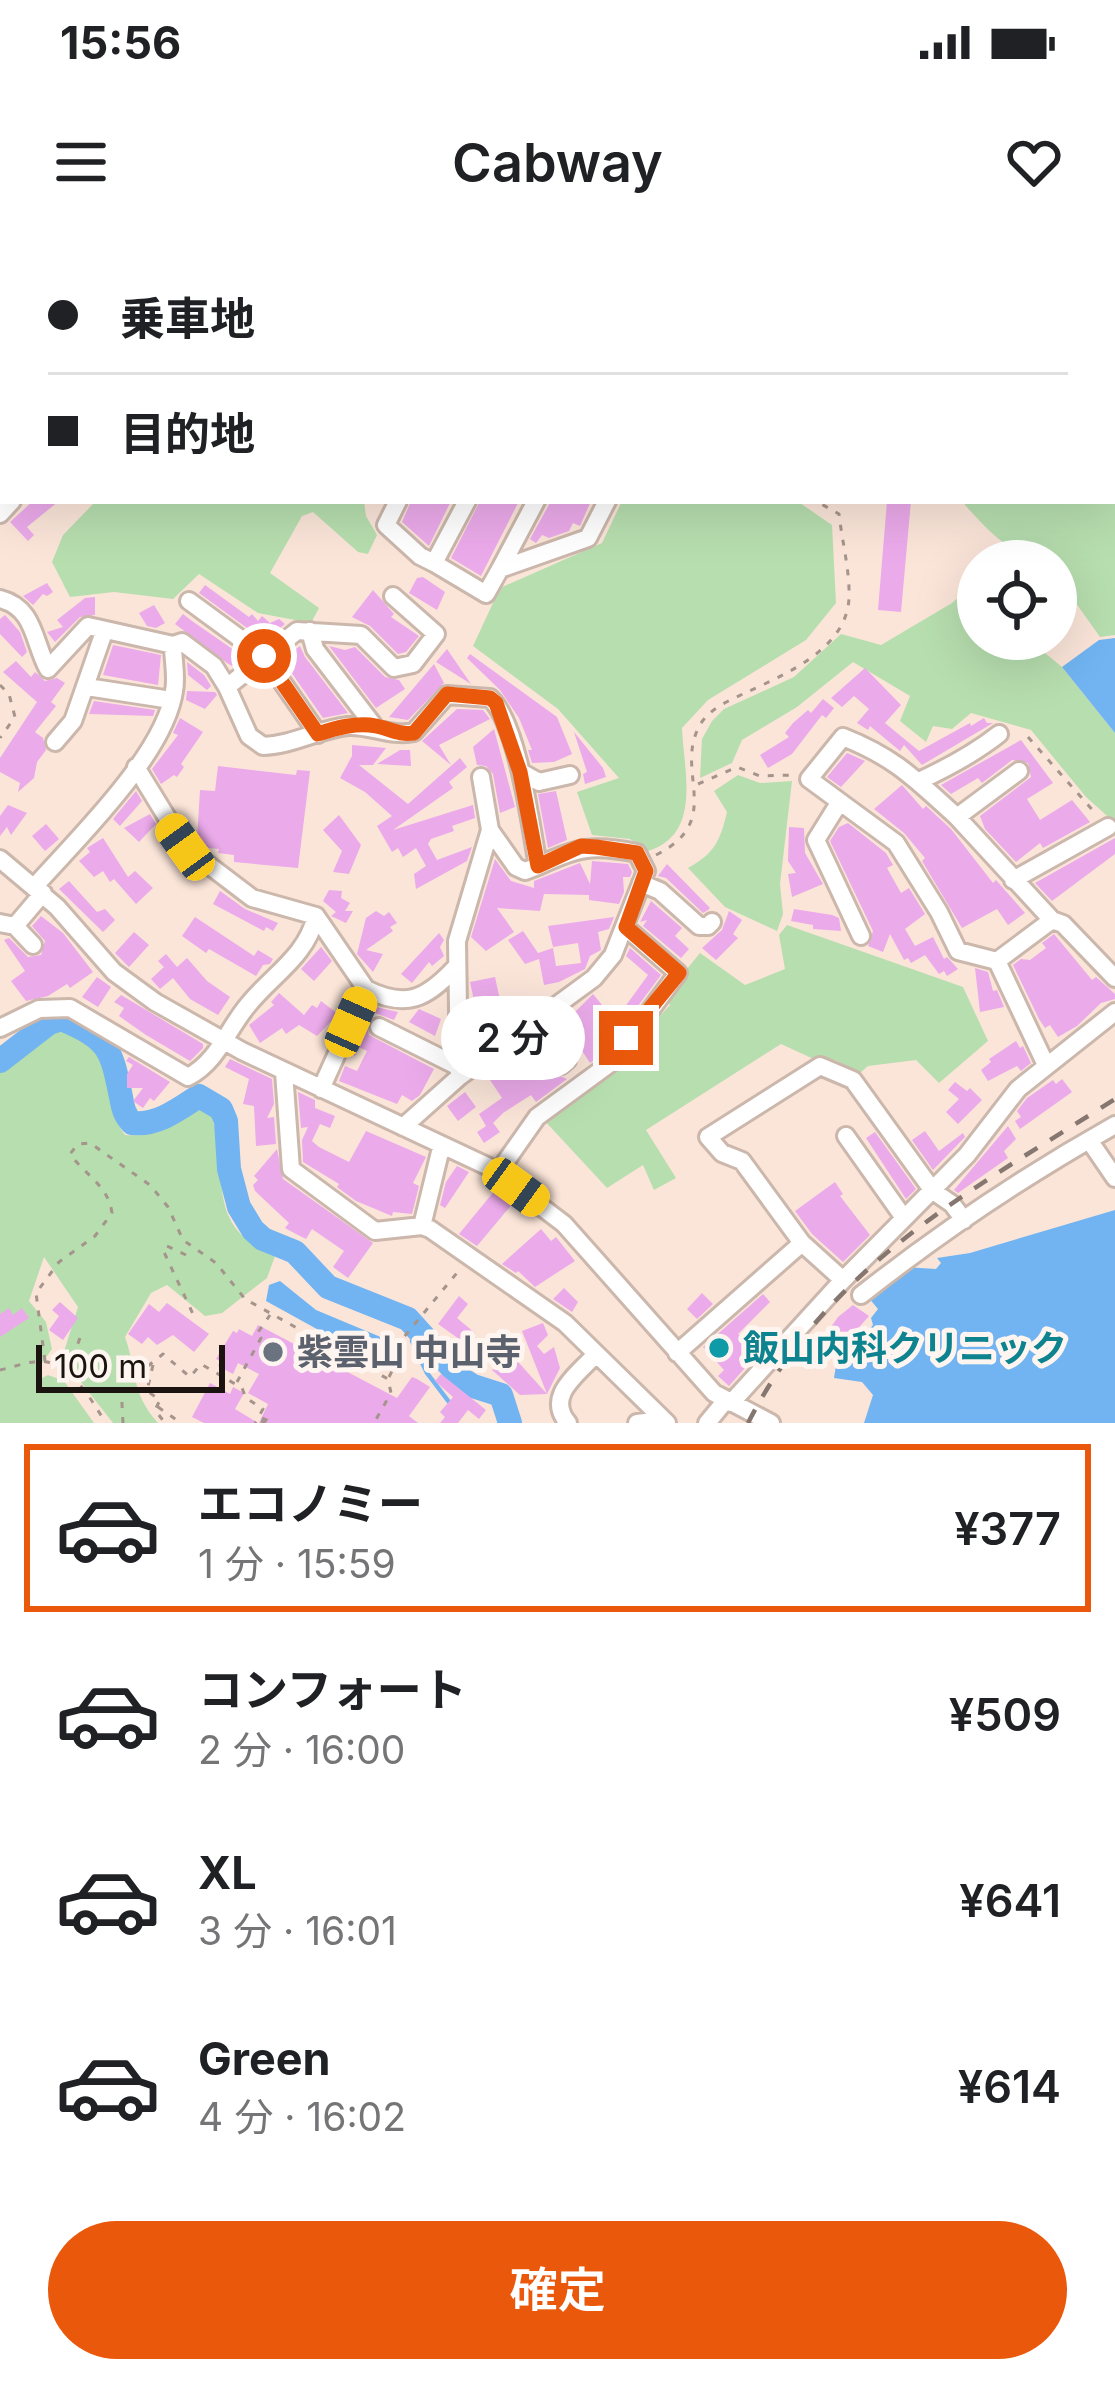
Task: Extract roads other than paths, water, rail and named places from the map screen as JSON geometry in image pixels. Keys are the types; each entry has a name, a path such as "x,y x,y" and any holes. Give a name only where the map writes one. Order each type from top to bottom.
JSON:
{"street":[{"path":"971,240 993,240"},
{"path":"396,504 386,525 420,556 486,594 534,504"},
{"path":"434,563 465,504"},
{"path":"500,568 588,538 605,504"},
{"path":"227,687 297,631 361,635 394,668 413,664 436,634 393,596"},
{"path":"0,599 15,602 25,613 48,669 88,626 172,645 182,642 214,666 254,742 278,746 340,727 374,725 414,733 447,694 490,698 500,709 520,772 538,866"},
{"path":"189,601 264,656 318,734"},
{"path":"310,631 315,649 374,725"},
{"path":"55,742 73,721 104,632"},
{"path":"33,946 7,924 152,746 175,688 172,645"},
{"path":"87,687 171,700"},
{"path":"919,781 958,757 976,753 999,734"},
{"path":"997,961 958,951 896,843 809,779 843,737 881,752 919,781 1052,920 1063,924 1115,978"},
{"path":"136,767 185,847 252,898 316,916 366,989 400,1002 419,1000 455,968"},
{"path":"957,817 1019,771"},
{"path":"520,772 539,782 570,775"},
{"path":"459,1072 455,968 463,914 490,830 482,777"},
{"path":"839,803 816,840 861,937"},
{"path":"1013,880 1108,827"},
{"path":"403,1127 459,1072 543,1019 594,978 613,955 641,883 644,861 633,851 581,846 526,871 516,867 490,830"},
{"path":"0,859 39,890 114,972 155,1003 284,1072 497,1174 563,1224 653,1319 676,1353 714,1393 771,1423"},
{"path":"641,883 660,891 699,926 712,922"},
{"path":"0,1028 39,1009 70,1008 188,1077 211,1061 249,1004 294,959 307,942 316,916"},
{"path":"997,961 1052,920"},
{"path":"497,1174 537,1117 612,1062 679,973 626,927"},
{"path":"997,961 1046,1065"},
{"path":"320,1089 366,989"},
{"path":"707,1423 978,1142 1005,1103 1115,1012"},
{"path":"543,1019 567,1053 561,1065"},
{"path":"379,1027 459,1072"},
{"path":"842,1280 802,1243 742,1161 722,1153 708,1137 820,1066 853,1080 933,1190 964,1220"},
{"path":"284,1072 291,1169 375,1231 422,1226 565,1323 665,1421"},
{"path":"861,1295 926,1244 1115,1125"},
{"path":"846,1136 904,1218"},
{"path":"1089,1140 1115,1178"},
{"path":"422,1226 441,1148"},
{"path":"676,1353 802,1243"},
{"path":"568,1423 560,1414 559,1398 595,1354"},
{"path":"637,1423 665,1421"}],"water":[{"path":"1115,638 1115,733 1062,667 1099,640"},
{"path":"1115,1210 1115,1423 864,1423 873,1395 862,1382 834,1378 837,1359 845,1349 851,1351 873,1325 871,1318 878,1309 868,1297 905,1267 936,1269 941,1263 937,1258 970,1253"},
{"path":"280,1281 316,1310 383,1338 388,1347 382,1365 266,1301 269,1285"}],"waterway":[{"path":"0,1061 61,1019 105,1047 132,1123 159,1119 199,1096 221,1109 239,1207 253,1230 295,1252 328,1287 408,1319 462,1379 501,1395 510,1423"},
{"path":"412,1341 427,1373 449,1402"}],"railway":[{"path":"748,1423 781,1367 862,1275 957,1200 1115,1099"}],"place":[{"name":"飯山内科クリニック","path":"719,1348"},
{"name":"紫雲山 中山寺","path":"273,1352"}]}
